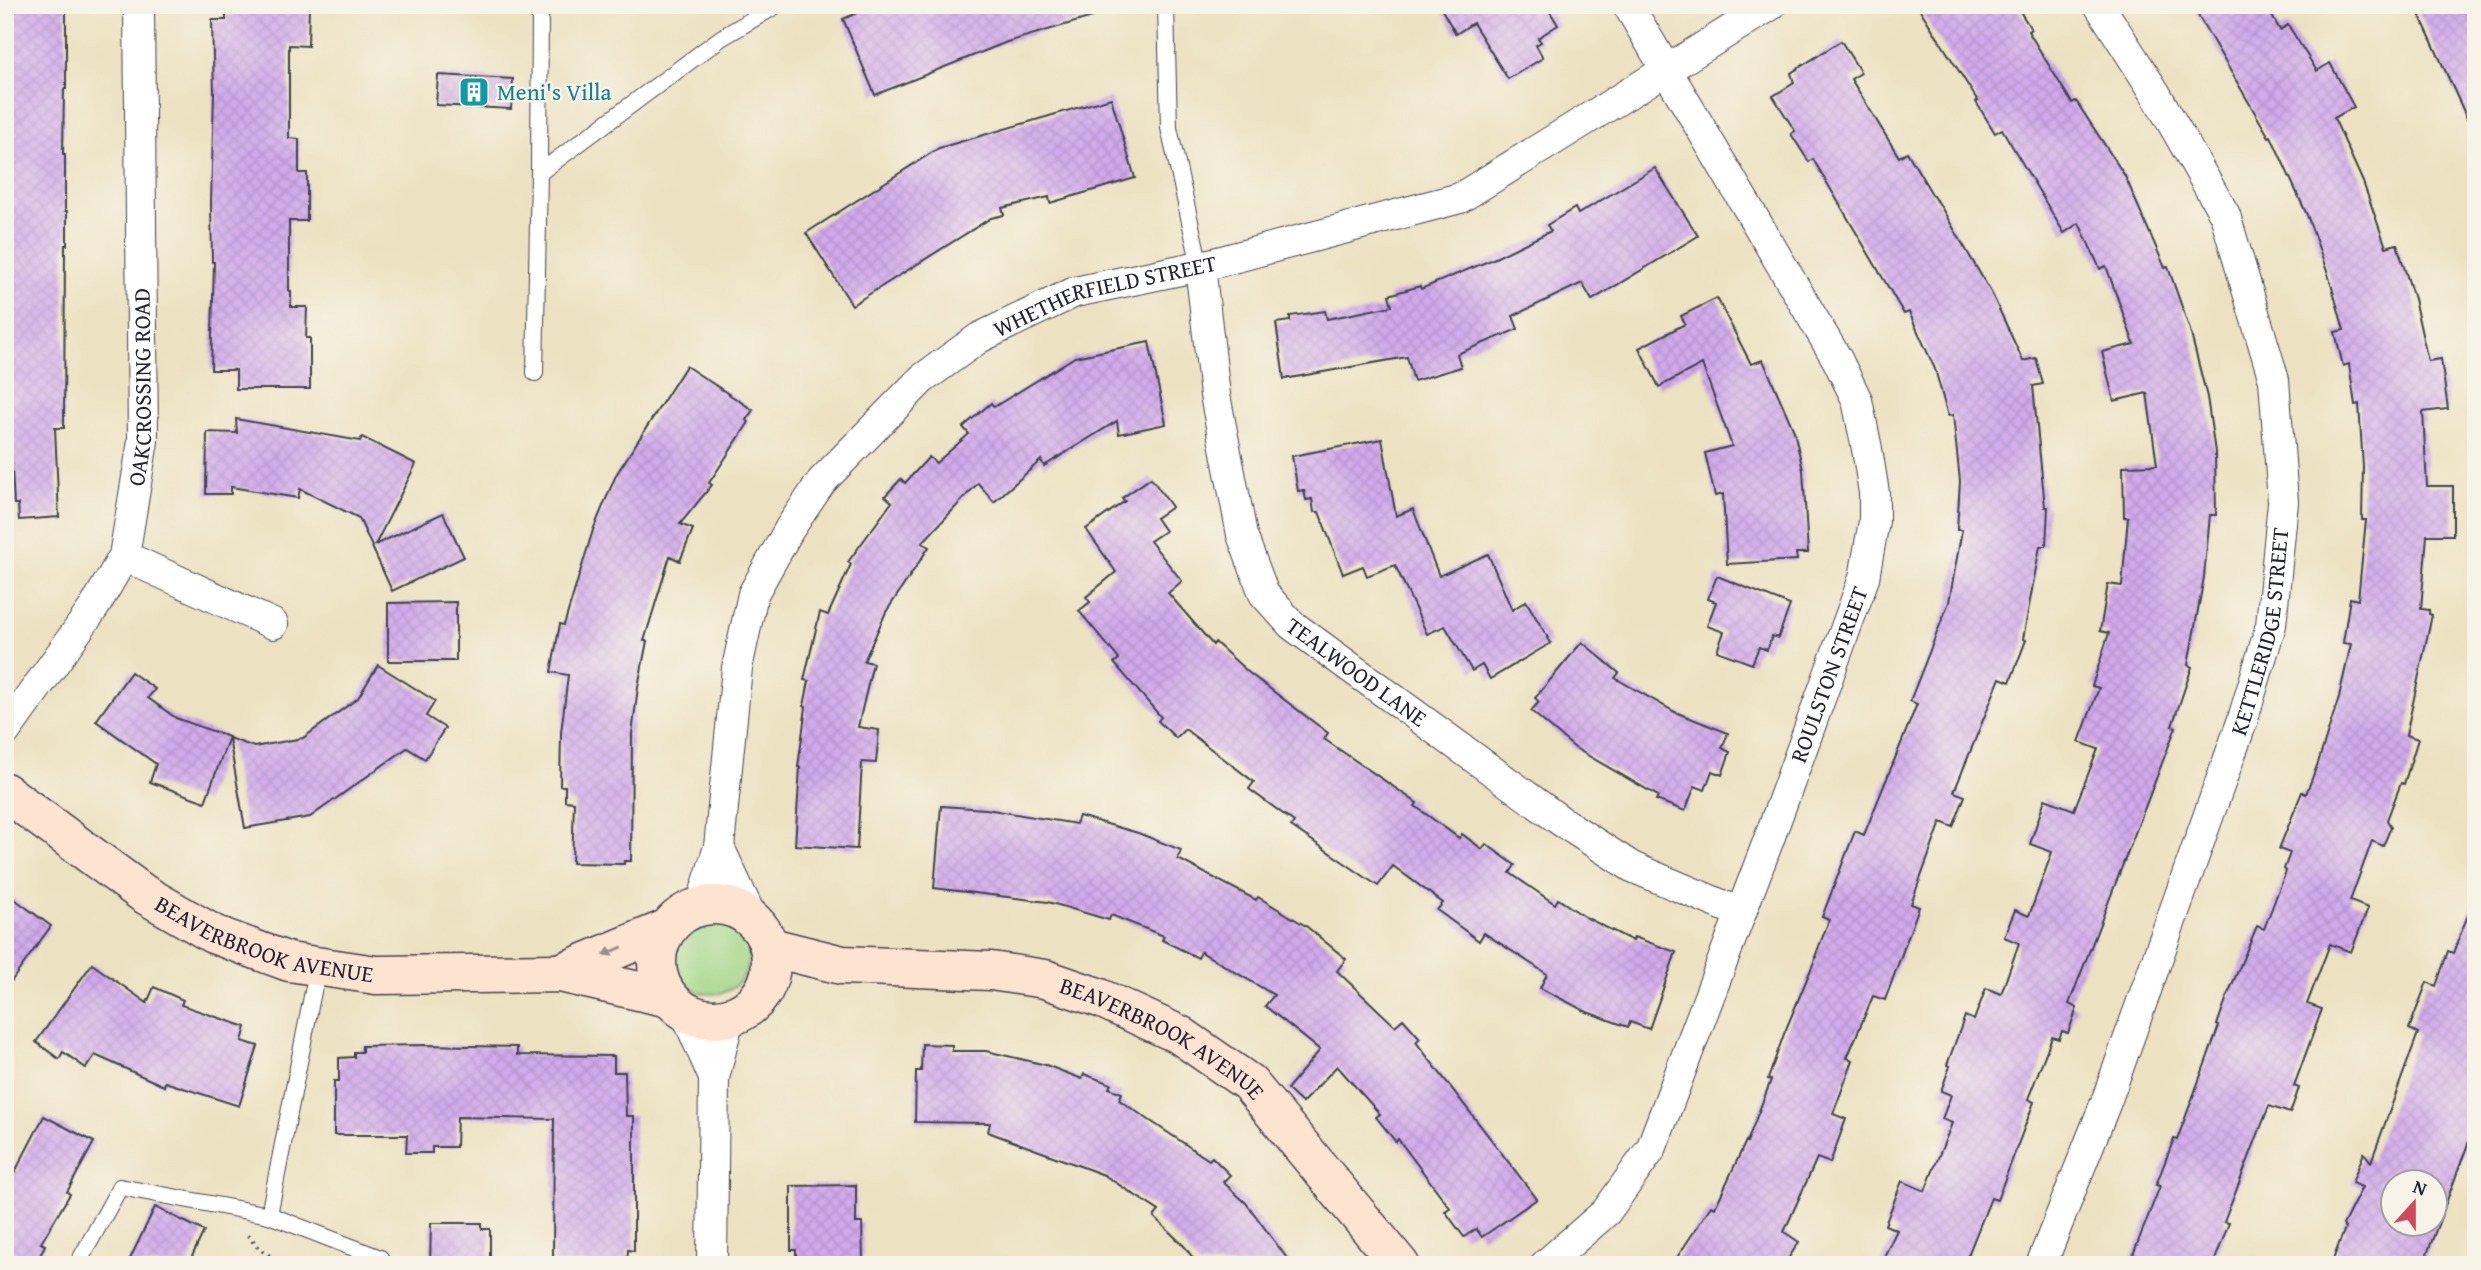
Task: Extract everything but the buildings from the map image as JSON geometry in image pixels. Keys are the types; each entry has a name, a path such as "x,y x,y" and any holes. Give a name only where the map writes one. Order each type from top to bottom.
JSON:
{"street":[{"name":"OAKCROSSING ROAD","path":"5,732 95,606 124,556 144,441 139,5"},
{"name":"ROULSTON STREET","path":"1545,1265 1606,1212 1651,1149 1864,578 1874,522 1874,493 1857,400 1838,359 1628,5"},
{"name":"WHETHERFIELD STREET","path":"701,905 719,847 737,668 753,594 790,528 822,481 922,379 979,338 1075,292 1200,266 1460,198 1771,5"},
{"name":"KETTLERIDGE STREET","path":"2041,1265 2106,1102 2242,722 2271,625 2283,502 2274,380 2225,215 2154,91 2099,5"},
{"name":"TEALWOOD LANE","path":"1200,266 1215,395 1242,535 1264,594 1292,625 1561,821 1632,867 1741,913"},
{"path":"124,556 273,624"},
{"name":"BEAVERBROOK AVENUE","path":"5,792 144,894 214,934 289,962 376,975 560,973 677,1005"},
{"path":"677,1005 707,1019 729,1018 751,1006 766,988 761,932 719,847"},
{"path":"714,1078 677,1005 658,977 657,952 666,929 677,917 701,905 731,906 761,932"},
{"name":"BEAVERBROOK AVENUE","path":"560,973 666,929"},
{"name":"BEAVERBROOK AVENUE","path":"761,932 842,965"},
{"name":"BEAVERBROOK AVENUE","path":"766,988 842,965 991,971 1045,979 1100,998 1180,1035 1249,1083 1400,1265"},
{"path":"712,1265 714,1078 729,1018"}],"lane":[{"path":"535,373 540,5"},
{"path":"538,173 721,38 777,5"},
{"path":"1166,5 1169,128 1200,266"},
{"path":"269,1215 318,966"},
{"path":"77,1265 120,1187 269,1215 380,1258 380,1265"}],"green space":[{"path":"712,920 726,923 738,931 746,943 749,957 746,971 738,983 726,991 712,994 698,991 686,983 678,971 675,957 678,943 686,931 698,923"}],"place":[{"name":"Meni's Villa","path":"474,92"}]}
